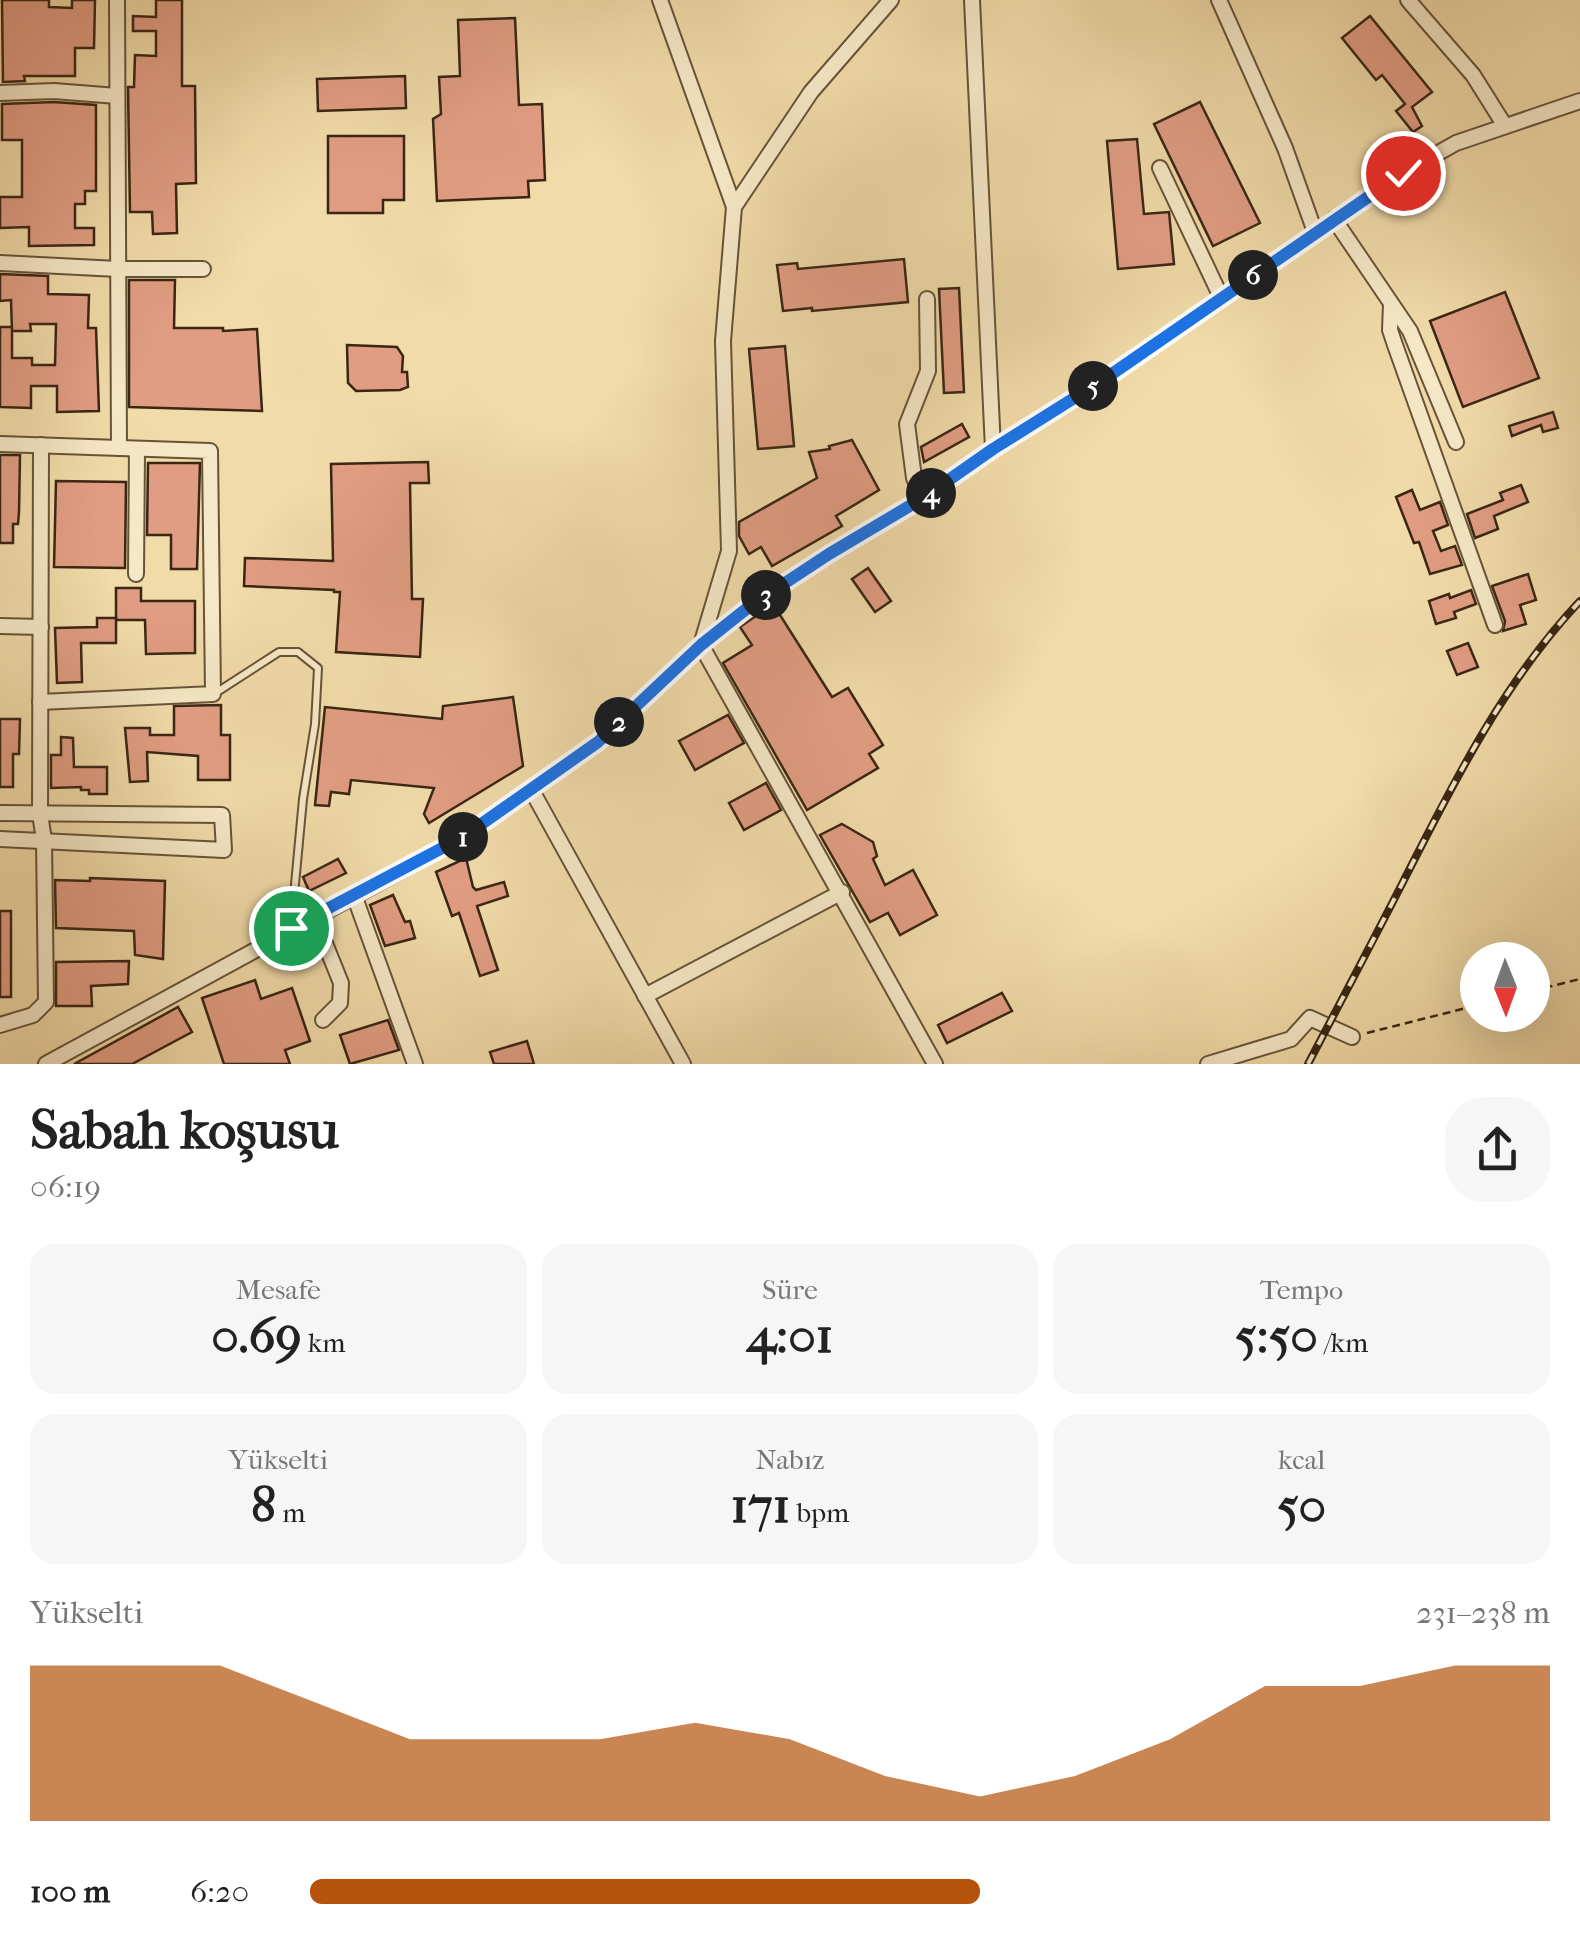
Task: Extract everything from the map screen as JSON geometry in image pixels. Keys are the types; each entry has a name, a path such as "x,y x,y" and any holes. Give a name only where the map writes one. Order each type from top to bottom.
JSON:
{"street":[{"path":"117,0 119,448"},
{"path":"660,0 734,207 722,341 729,551 701,645 935,1064"},
{"path":"734,207 811,92 891,0"},
{"path":"972,0 993,449"},
{"path":"1218,0 1285,148 1315,232"},
{"path":"1408,0 1472,76 1505,126"},
{"path":"0,93 54,91 117,96"},
{"path":"46,1064 463,837 598,742 701,645 750,606 1106,378 1403,173 1456,143 1580,101"},
{"path":"1160,168 1221,297"},
{"path":"1334,219 1410,331 1456,442"},
{"path":"0,263 203,270"},
{"path":"923,498 914,478 907,424 928,371 927,300"},
{"path":"1392,304 1390,330 1495,625"},
{"path":"0,444 210,451 213,694 40,702"},
{"path":"0,1026 33,1016 46,1002 44,840 40,814 40,445"},
{"path":"136,448 136,574"},
{"path":"0,626 41,627"},
{"path":"531,790 682,1064"},
{"path":"0,813 222,815 224,850 0,838"},
{"path":"645,996 842,892"},
{"path":"354,894 415,1064"},
{"path":"314,916 341,983 340,1003 324,1020"},
{"path":"1208,1064 1291,1039 1310,1018 1352,1037"}],"lane":[{"path":"213,694 278,652 298,652 318,668 291,928"}],"path":[{"path":"1550,988 1580,980"},
{"path":"1352,1037 1460,1010"}],"building":[{"path":"2,0 49,0 49,7 72,8 72,0 95,0 94,48 75,48 75,76 24,76 25,81 3,82"},
{"path":"156,0 182,0 182,86 195,86 196,183 176,184 177,233 153,234 152,212 130,212 128,87 134,87 135,55 156,56 156,31 133,31 133,16 156,17"},
{"path":"1370,16 1432,92 1412,107 1422,126 1413,132 1396,111 1405,104 1382,75 1376,80 1342,38"},
{"path":"515,18 519,105 542,104 545,180 528,181 529,197 437,201 433,119 441,114 439,77 460,76 458,20"},
{"path":"405,76 406,108 318,111 317,79"},
{"path":"1200,102 1260,223 1213,246 1154,124"},
{"path":"2,104 96,105 96,191 85,191 85,204 75,204 75,228 94,228 94,245 29,246 29,227 0,228 0,197 22,197 22,140 2,140"},
{"path":"328,136 404,136 404,200 383,200 383,213 328,213"},
{"path":"1137,139 1144,214 1169,212 1174,264 1118,269 1107,141"},
{"path":"904,259 908,302 783,311 777,265 797,263 798,269"},
{"path":"0,274 48,276 48,294 89,295 88,328 96,328 99,411 57,412 57,386 31,386 31,408 0,407 0,327 12,327 11,300 0,301","holes":["30,324 56,324 55,365 32,365 32,358 12,358 12,331 31,331"]},
{"path":"129,280 175,280 174,328 257,329 262,411 129,407"},
{"path":"959,288 964,392 944,393 939,289"},
{"path":"1505,292 1539,378 1463,407 1430,321"},
{"path":"347,345 397,347 403,356 402,372 407,372 408,387 356,391 348,383"},
{"path":"785,346 794,446 758,449 749,349"},
{"path":"1553,412 1558,428 1543,432 1541,425 1512,436 1509,426"},
{"path":"962,424 969,437 924,462 921,447"},
{"path":"852,440 879,490 836,516 842,526 772,566 761,547 749,554 739,536 739,522 817,478 809,452"},
{"path":"0,455 20,455 19,512 18,524 13,524 13,543 0,543"},
{"path":"428,462 429,483 410,483 412,599 423,599 420,657 336,652 340,592 244,586 245,558 333,561 331,464"},
{"path":"148,463 200,463 197,569 171,569 171,535 147,535"},
{"path":"56,481 126,482 125,568 54,567"},
{"path":"1521,485 1528,502 1494,516 1498,529 1475,538 1467,514 1503,500 1500,493"},
{"path":"1412,490 1420,510 1440,502 1448,525 1433,531 1441,551 1455,546 1462,565 1430,574 1396,497"},
{"path":"868,568 891,601 875,612 852,579"},
{"path":"1528,574 1536,600 1520,605 1526,624 1503,631 1505,621 1492,586"},
{"path":"116,588 141,588 141,601 195,601 195,653 146,654 145,620 116,620"},
{"path":"1471,590 1476,604 1454,612 1456,618 1436,624 1429,601"},
{"path":"773,604 832,697 848,688 883,745 869,754 878,768 807,810 723,663 752,645 740,627"},
{"path":"97,618 116,618 116,643 81,643 82,682 57,683 55,628 97,627"},
{"path":"1468,643 1478,667 1457,675 1447,651"},
{"path":"513,697 523,766 429,823 424,814 434,788 351,780 349,794 331,792 329,806 315,805 325,707 442,719 443,706"},
{"path":"221,705 221,735 230,735 230,780 198,780 198,756 147,752 148,781 130,782 125,728 150,728 150,735 174,735 174,706"},
{"path":"728,715 744,743 695,770 679,741"},
{"path":"0,719 20,719 19,754 13,754 13,787 0,787"},
{"path":"61,737 73,738 74,767 107,767 107,794 89,794 89,790 81,787 51,788 51,755 61,755"},
{"path":"766,783 781,810 744,830 729,803"},
{"path":"842,824 873,842 877,856 873,859 885,885 913,870 937,915 900,935 888,913 870,922 820,835"},
{"path":"466,858 476,890 504,882 508,896 477,906 498,970 480,976 459,913 452,916 436,872"},
{"path":"338,859 346,873 309,891 303,877"},
{"path":"55,880 165,881 163,959 135,955 134,931 56,928"},
{"path":"393,895 405,922 410,921 415,938 385,946 370,905"},
{"path":"0,911 11,911 11,997 0,997"},
{"path":"129,961 128,984 91,986 92,1006 56,1006 56,962"},
{"path":"255,980 261,999 292,988 310,1041 285,1050 290,1064 224,1064 202,998"},
{"path":"1002,993 1012,1011 947,1043 938,1025"},
{"path":"178,1007 192,1032 132,1064 74,1064"},
{"path":"388,1020 399,1050 350,1064 340,1035"},
{"path":"527,1041 534,1064 494,1064 490,1052"}],"railway":[{"path":"1308,1064 1482,734 1527,665 1580,601"}],"route":[{"path":"291,928 463,837 598,742 701,645 750,606 1106,378 1403,173"}]}
